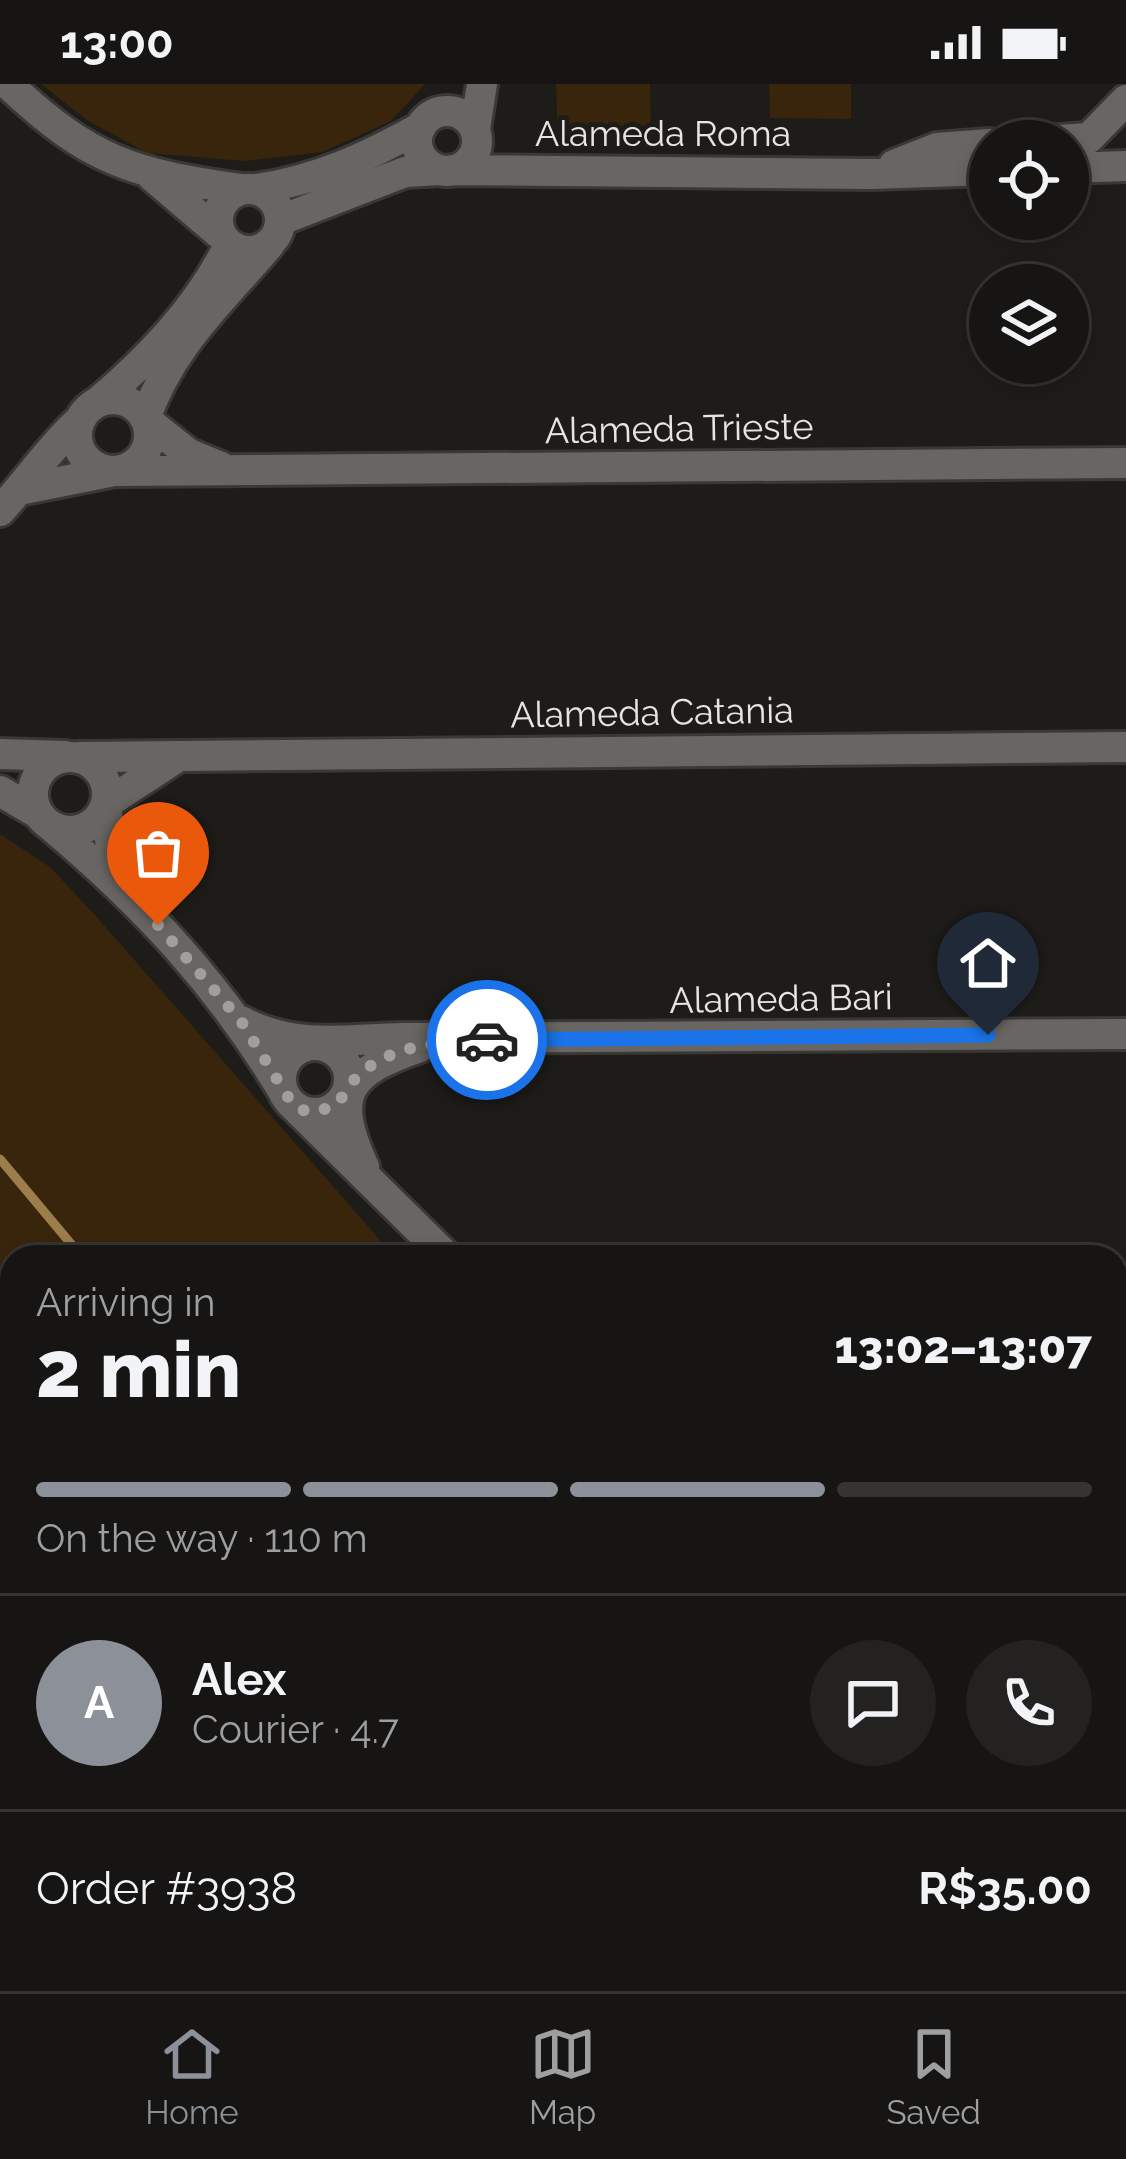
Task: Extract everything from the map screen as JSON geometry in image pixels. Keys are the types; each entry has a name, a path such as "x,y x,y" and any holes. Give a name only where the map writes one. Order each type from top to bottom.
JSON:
{"street":[{"path":"8,84 45,119 82,143 152,176 243,251 275,232"},
{"path":"456,84 425,122 420,153 447,170 474,155 482,84"},
{"path":"1089,138 1126,100"},
{"path":"8,498 58,440 128,377 212,283 225,239 220,206 249,189 300,183 363,160 425,122 455,112 475,129"},
{"name":"Alameda Roma","path":"872,174 937,148 969,146"},
{"path":"1089,167 1126,166"},
{"name":"Alameda Roma","path":"275,232 405,172 969,171"},
{"path":"145,419 160,376 179,347 275,232 269,194 152,176"},
{"path":"124,401 145,419 149,432 140,458 114,471 100,469 80,449 89,412 124,401"},
{"name":"Alameda Trieste","path":"145,419 189,454 232,471"},
{"name":"Alameda Trieste","path":"8,498 114,471 1126,464"},
{"name":"Alameda Catania","path":"0,754 1126,747"},
{"path":"45,820 79,830 92,825 106,804 179,756"},
{"path":"45,820 34,783 41,770 72,757 104,777 110,840 130,893"},
{"path":"0,790 45,820 130,893 241,1021 288,1098 436,1245"},
{"name":"Alameda Bari","path":"241,1021 283,1040 315,1044 380,1039 1126,1034"},
{"name":"Alameda Bari","path":"346,1091 361,1073 382,1060 437,1041"},
{"path":"315,1044 340,1056 349,1080 346,1091 340,1101 319,1112 288,1098 281,1074 287,1058 315,1044"},
{"path":"346,1091 352,1140 369,1177"}],"shaded area":[{"path":"41,84 425,84 391,121 323,152 245,161 147,153 87,120"},
{"path":"556,84 650,84 651,139 558,139"},
{"path":"769,84 851,84 851,119 770,118"},
{"path":"0,834 50,867 94,914 384,1245 0,1245"}],"waterway":[{"path":"0,1159 72,1245"}],"way so far":[{"path":"158,925 241,1021 293,1105 307,1112 331,1108 361,1073 382,1060 437,1041 487,1040"}],"route":[{"path":"487,1040 988,1035"}]}
